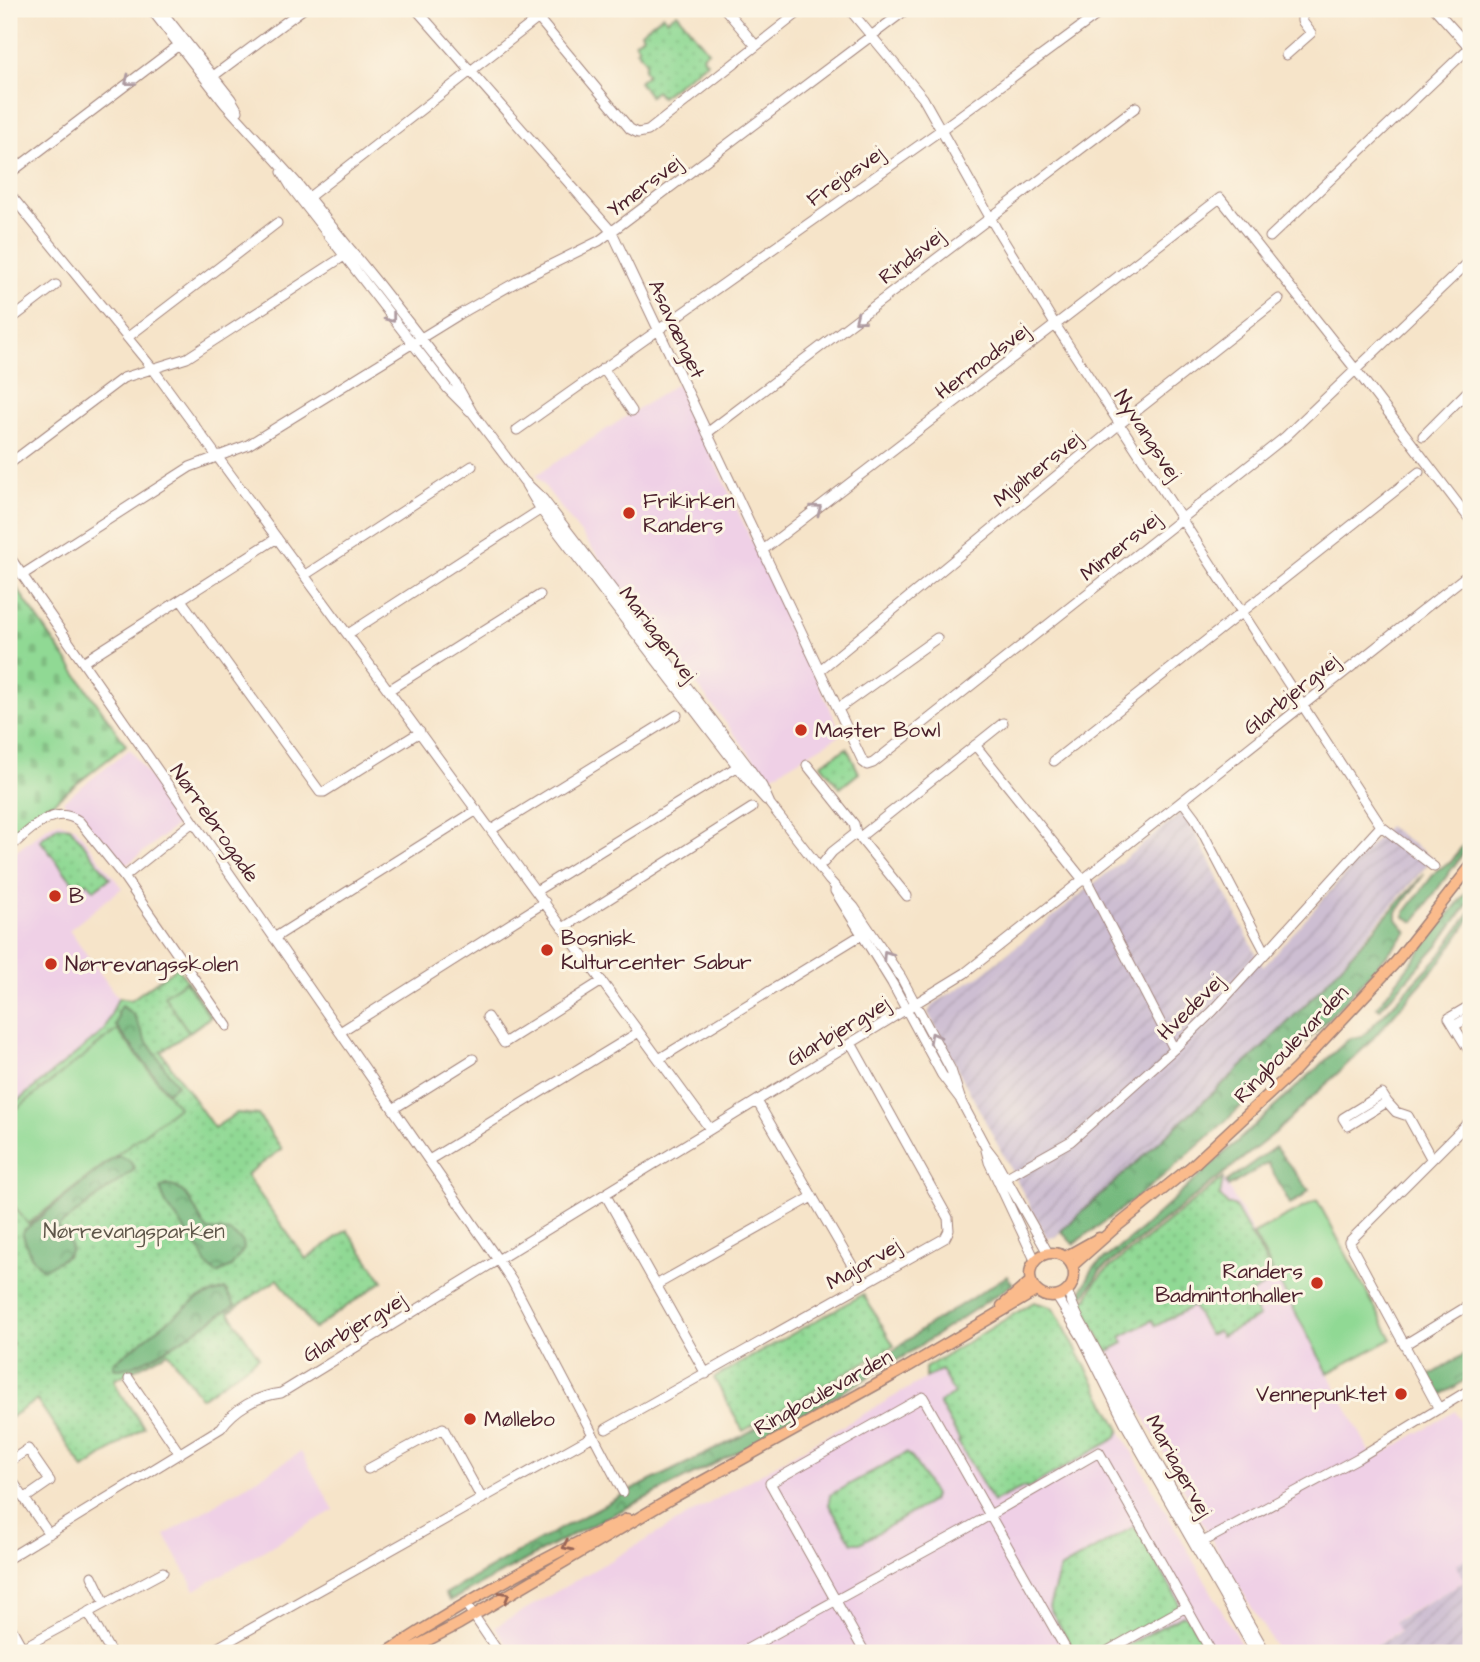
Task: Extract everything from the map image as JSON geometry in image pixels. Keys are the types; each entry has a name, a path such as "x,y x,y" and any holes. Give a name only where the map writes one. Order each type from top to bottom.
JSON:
{"main road":[{"name":"Ringboulevarden","path":"1072,1266 1192,1166 1296,1069 1395,962 1471,866"},
{"name":"Ringboulevarden","path":"1065,1257 1116,1227"},
{"path":"1048,1253 1065,1257 1072,1266 1073,1282 1062,1294 1044,1296 1033,1287 1030,1270 1035,1261 1048,1253"},
{"name":"Ringboulevarden","path":"403,1653 674,1497 899,1372 1033,1287"},
{"name":"Ringboulevarden","path":"386,1653 565,1547 674,1497"}],"street":[{"name":"Mariagervej","path":"152,9 277,161 290,187 306,200 447,388 472,412"},
{"name":"Mariagervej","path":"160,9 181,42"},
{"path":"210,79 303,9"},
{"name":"Asavænget","path":"416,9 612,232 863,762 867,765 873,763"},
{"path":"306,200 550,9"},
{"path":"725,9 756,46"},
{"path":"538,18 630,129 638,133 648,131 803,9"},
{"name":"Nyvangsvej","path":"849,9 923,98 989,217 1056,326 1381,826 1434,867"},
{"name":"Ymersvej","path":"22,575 190,467 248,446 412,343 520,280 612,232 907,9"},
{"name":"Frejasvej","path":"517,430 942,129 1105,9"},
{"path":"1286,55 1311,33 1301,22 1302,9"},
{"path":"1270,237 1470,48 1435,9"},
{"path":"9,174 181,42"},
{"name":"Rindsvej","path":"707,433 1136,107"},
{"path":"9,193 153,369 710,1129"},
{"name":"Hermodsvej","path":"763,550 1220,198 1356,370"},
{"path":"128,337 277,223"},
{"name":"Mariagervej","path":"348,254 421,338 455,382 472,412 740,764 761,796 771,804 829,880 855,907 916,1004 951,1070 961,1101"},
{"path":"9,464 123,378 187,358 348,254"},
{"name":"Mimersvej","path":"873,763 1285,437 1471,260"},
{"path":"9,321 57,285"},
{"name":"Mjølnersvej","path":"820,670 1119,424 1279,299"},
{"path":"603,368 632,411"},
{"path":"1356,370 1471,521"},
{"path":"1423,436 1470,393"},
{"path":"305,575 472,466"},
{"path":"1054,761 1419,472"},
{"path":"348,634 544,508"},
{"path":"83,662 277,538"},
{"name":"Nørrebrogade","path":"9,556 512,1281 623,1492"},
{"name":"Glarbjergvej","path":"9,1558 221,1428 230,1415 265,1395 281,1393 965,973 1471,572"},
{"path":"389,690 540,595"},
{"path":"181,600 317,790 324,792 420,732"},
{"path":"838,709 937,638"},
{"path":"491,830 677,715"},
{"path":"824,862 832,852 1003,723"},
{"path":"975,745 1085,880 1174,1049"},
{"path":"536,891 740,764"},
{"path":"807,765 907,896"},
{"path":"1183,802 1195,818 1266,953"},
{"path":"563,928 752,808"},
{"path":"274,938 477,810"},
{"path":"9,848 56,814 71,816 79,821 124,877 227,1026"},
{"path":"124,877 193,822"},
{"name":"Hvedevej","path":"1002,1181 1078,1136 1174,1049 1213,1011 1381,826"},
{"name":"Mariagervej","path":"829,880 907,1010 942,1075 961,1101 995,1159 1035,1261"},
{"path":"340,1032 544,902"},
{"path":"660,1059 870,929"},
{"path":"488,1017 504,1043 602,981"},
{"path":"1471,1005 1449,1018 1471,1054"},
{"path":"1454,1026 1471,1016"},
{"path":"429,1160 639,1032"},
{"name":"Majorvej","path":"606,1429 945,1238 950,1224 851,1044"},
{"path":"393,1109 473,1059"},
{"path":"1387,1102 1348,1126 1343,1118 1382,1094 1396,1112 1408,1116 1431,1158"},
{"path":"757,1101 863,1284"},
{"path":"1439,1409 1349,1242 1471,1120"},
{"name":"Mariagervej","path":"1002,1181 1048,1253"},
{"path":"605,1194 706,1374"},
{"path":"656,1285 813,1197"},
{"name":"Mariagervej","path":"1062,1294 1077,1315 1255,1653"},
{"path":"1404,1345 1471,1304"},
{"path":"129,1379 180,1454"},
{"path":"1198,1544 1358,1458 1471,1389"},
{"path":"865,1653 770,1483 923,1397 1068,1653"},
{"path":"368,1469 443,1428 482,1499"},
{"path":"208,1653 593,1436"},
{"path":"9,1462 28,1449 50,1481 24,1499"},
{"path":"740,1653 1099,1452 1212,1653"},
{"path":"9,1476 49,1534"},
{"name":"Mariagervej","path":"1198,1544 1266,1653"},
{"path":"9,1624 22,1651 163,1572"},
{"path":"92,1576 106,1603"},
{"path":"466,1604 499,1653"},
{"path":"1104,1653 1186,1607"},
{"path":"88,1612 111,1653"}],"shaded area":[{"path":"678,383 842,734 768,778 536,475"},
{"path":"130,749 177,817 176,826 129,863 121,863 81,817 72,812 63,801"},
{"path":"1184,811 1263,967 1388,826 1433,858 1313,997 1263,1047 1055,1237 1047,1238 928,1013 932,1005 982,974"},
{"name":"Nørrevangsskolen","path":"59,822 75,827 122,888 69,930 118,998 104,1031 9,1108 9,857 50,825"},
{"path":"1223,1177 1374,1459 1455,1411 1471,1442 1471,1555 1457,1564 1465,1581 1394,1621 1399,1631 1364,1653 1279,1653 1219,1553 1082,1304 1088,1300 1105,1274"},
{"path":"999,1336 1080,1360 1246,1653 512,1653 495,1627"},
{"path":"301,1452 334,1510 195,1590 165,1535"},
{"path":"1471,1555 1471,1653 1364,1653 1399,1632 1394,1622 1465,1581 1456,1564"}],"green space":[{"path":"677,13 708,51 702,56 707,62 661,97 656,91 650,96 639,82 647,75 644,69 646,62 637,50 639,48 635,42 643,36 641,32 663,15 667,20"},
{"path":"9,577 126,745 9,837"},
{"path":"847,748 859,773 840,788 821,764"},
{"path":"58,826 70,827 110,878 94,890 87,882 78,889 40,840"},
{"path":"1471,834 1471,842 1414,922 1405,917 1405,912 1437,870 1451,862"},
{"path":"1424,874 1397,912 1397,919 1407,932 1330,1017 1250,1098 1165,1175 1073,1244 1061,1231 1263,1047 1313,997"},
{"path":"1471,886 1471,899 1439,944 1380,1009 1377,1007"},
{"path":"1471,910 1471,917 1442,960 1367,1045 1275,1133 1100,1271 1085,1295 1080,1294 1093,1268 1136,1234 1350,1038 1362,1037 1442,953"},
{"name":"Nørrevangsparken","path":"177,967 212,1016 161,1052 214,1128 237,1113 258,1115 282,1149 246,1175 306,1259 347,1230 383,1281 314,1329 278,1279 229,1312 259,1357 201,1398 168,1352 114,1380 144,1427 84,1469 37,1400 9,1418 9,1347 13,1344 9,1339 9,1108 104,1031 118,998 131,1000"},
{"path":"185,981 210,1017 189,1032 164,996"},
{"path":"122,1006 134,1015 145,1039 177,1085 167,1092 116,1026"},
{"path":"117,1030 178,1107 28,1224 9,1199 9,1115"},
{"path":"1275,1147 1309,1190 1301,1198 1290,1204 1268,1163 1228,1187 1226,1182"},
{"path":"119,1156 129,1160 135,1169 59,1226 71,1249 68,1255 43,1270 30,1255 22,1232"},
{"path":"1223,1178 1220,1196 1228,1205 1234,1205 1276,1279 1248,1295 1259,1317 1221,1336 1218,1331 1209,1335 1193,1306 1156,1326 1152,1320 1121,1337 1124,1343 1107,1352 1080,1299 1087,1299 1103,1273"},
{"path":"167,1185 182,1191 208,1230 230,1232 243,1242 244,1249 231,1267 217,1274 207,1265 201,1252 166,1204 160,1188"},
{"path":"1317,1200 1392,1339 1328,1373 1253,1234"},
{"path":"1007,1276 1013,1284 906,1355 728,1457 570,1536 450,1601 445,1594 628,1492 740,1437 892,1352 924,1328"},
{"path":"225,1289 235,1305 158,1354 115,1369 113,1363 197,1299"},
{"path":"863,1294 894,1346 743,1431 714,1378"},
{"path":"1034,1302 1051,1307 1056,1312 1120,1430 1116,1438 1026,1489 1024,1487 993,1502 939,1403 954,1394 941,1370 925,1378 925,1368"},
{"path":"1471,1350 1471,1377 1441,1395 1428,1377"},
{"path":"906,1453 912,1457 934,1495 932,1501 860,1543 852,1543 829,1505 830,1495"},
{"path":"1135,1526 1179,1605 1175,1610 1096,1653 1075,1653 1049,1607 1060,1569"},
{"path":"1183,1615 1189,1619 1209,1653 1113,1653"}],"place":[{"name":"Frikirken Randers","path":"629,513"},
{"name":"Master Bowl","path":"801,730"},
{"name":"B","path":"55,896"},
{"name":"Bosnisk Kulturcenter Sabur","path":"547,950"},
{"name":"Nørrevangsskolen","path":"51,964"},
{"name":"Randers Badmintonhaller","path":"1317,1283"},
{"name":"Vennepunktet","path":"1401,1394"},
{"name":"Møllebo","path":"470,1419"}]}
